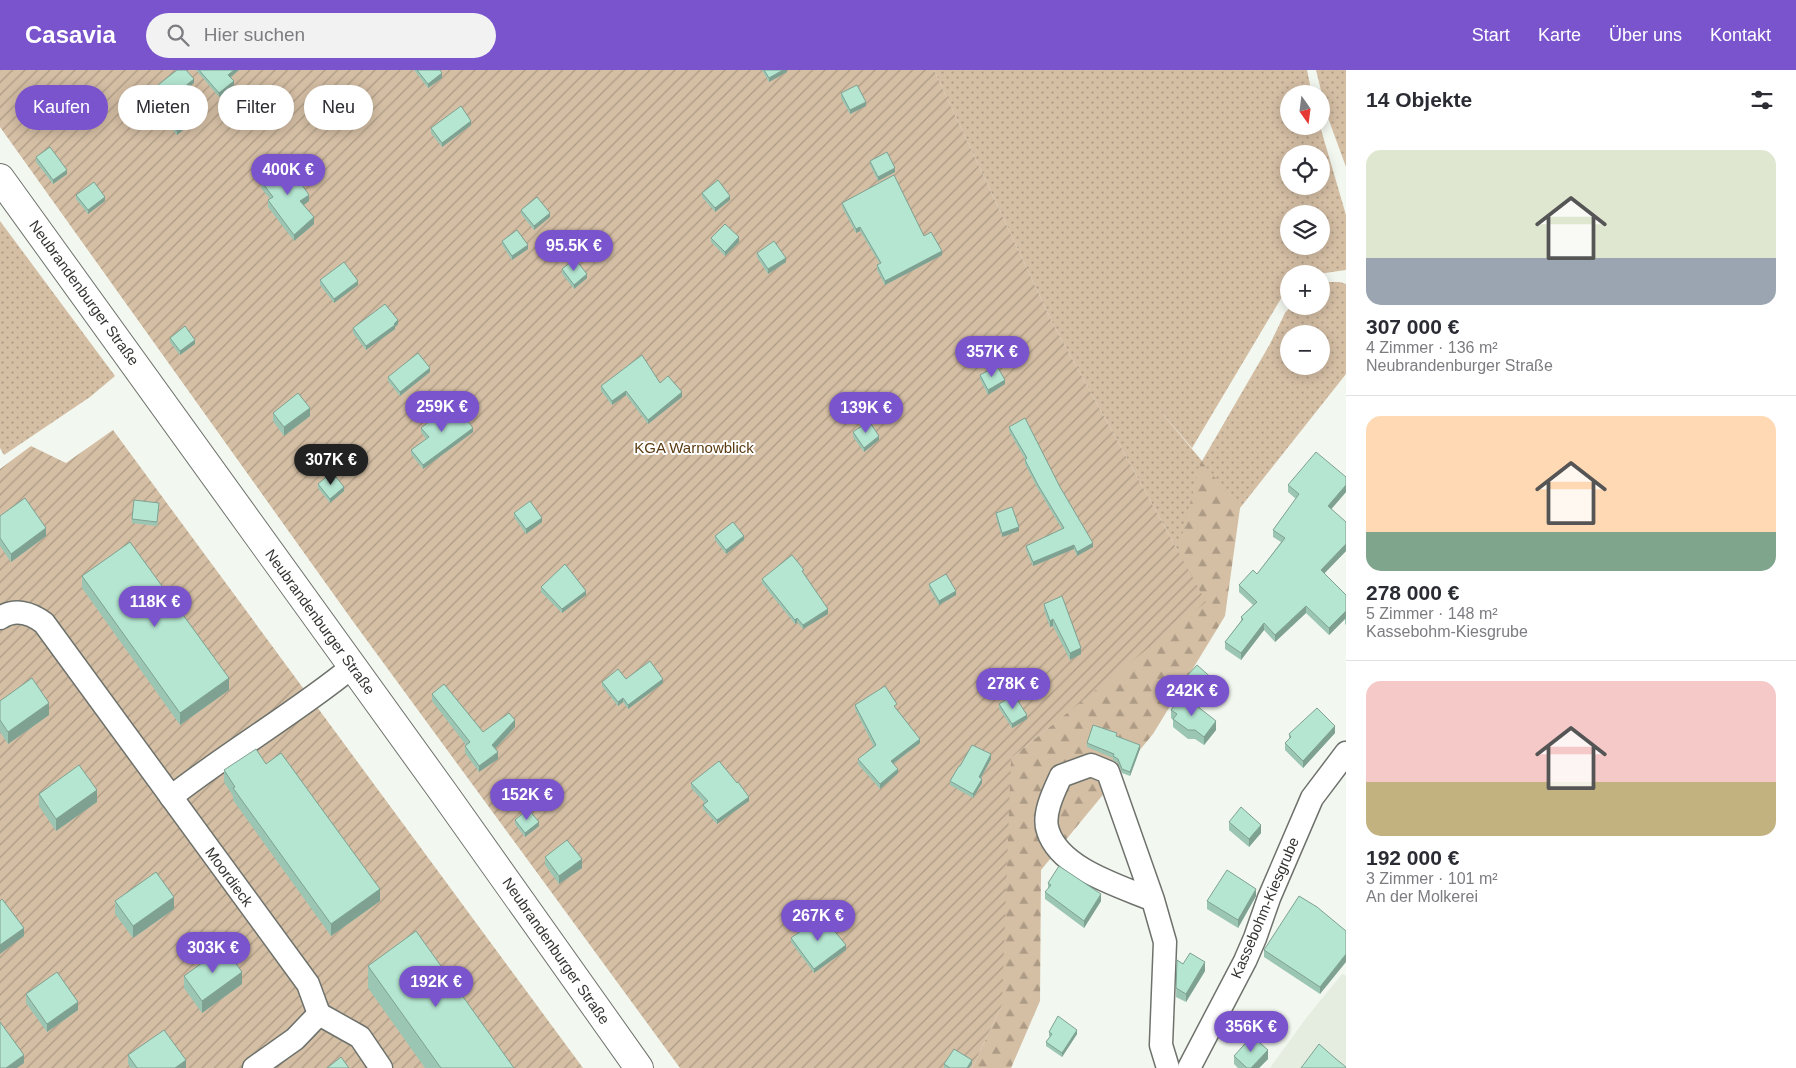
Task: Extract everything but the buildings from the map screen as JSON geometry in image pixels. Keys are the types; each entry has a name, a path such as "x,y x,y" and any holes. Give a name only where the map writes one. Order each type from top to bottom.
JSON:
{"main road":[{"name":"Neubrandenburger Straße","path":"0,178 446,796 639,1068"}],"street":[{"name":"Moordieck","path":"0,618 20,612 35,616 44,623 308,984 319,1014"},
{"path":"171,797 320,692 352,667"},
{"name":"Kassebohm-Kiesgrube","path":"1189,1068 1192,1059 1245,961 1269,898 1312,798 1346,753"},
{"path":"1153,900 1078,868 1060,852 1047,830 1048,806 1061,776 1091,765 1108,772 1153,900 1165,942 1161,1045 1168,1068"},
{"path":"254,1068 295,1039 319,1014 360,1037 381,1068"}],"shaded area":[{"path":"1342,974 1346,976 1346,1068 1270,1068 1307,1017"}],"green space":[{"name":"KGA Warnowblick","path":"0,70 934,70 1052,322 1206,602 1011,758 1002,1005 972,1068 680,1068 352,620 0,127"},
{"path":"934,70 1307,70 1310,85 1280,85 1280,135 1323,135 1326,145 1280,145 1280,195 1330,195 1330,160 1346,215 1346,270 1330,272 1330,265 1280,265 1280,300 1192,448 1156,406 1202,461 1270,344 1284,315 1330,315 1330,282 1346,284 1346,374 1240,508 1206,602 1052,322"},
{"path":"1316,70 1346,70 1346,167 1330,123 1330,85 1320,85"},
{"path":"0,221 115,376 90,397 4,455 0,448"},
{"path":"113,430 583,1068 0,1068 0,469 31,446 66,463"},
{"path":"1201,461 1240,508 1225,616 1153,734 1041,870 1040,1001 1011,1068 972,1068 1002,1005 982,998 1011,758 1137,656 1130,624 1178,551"}]}
